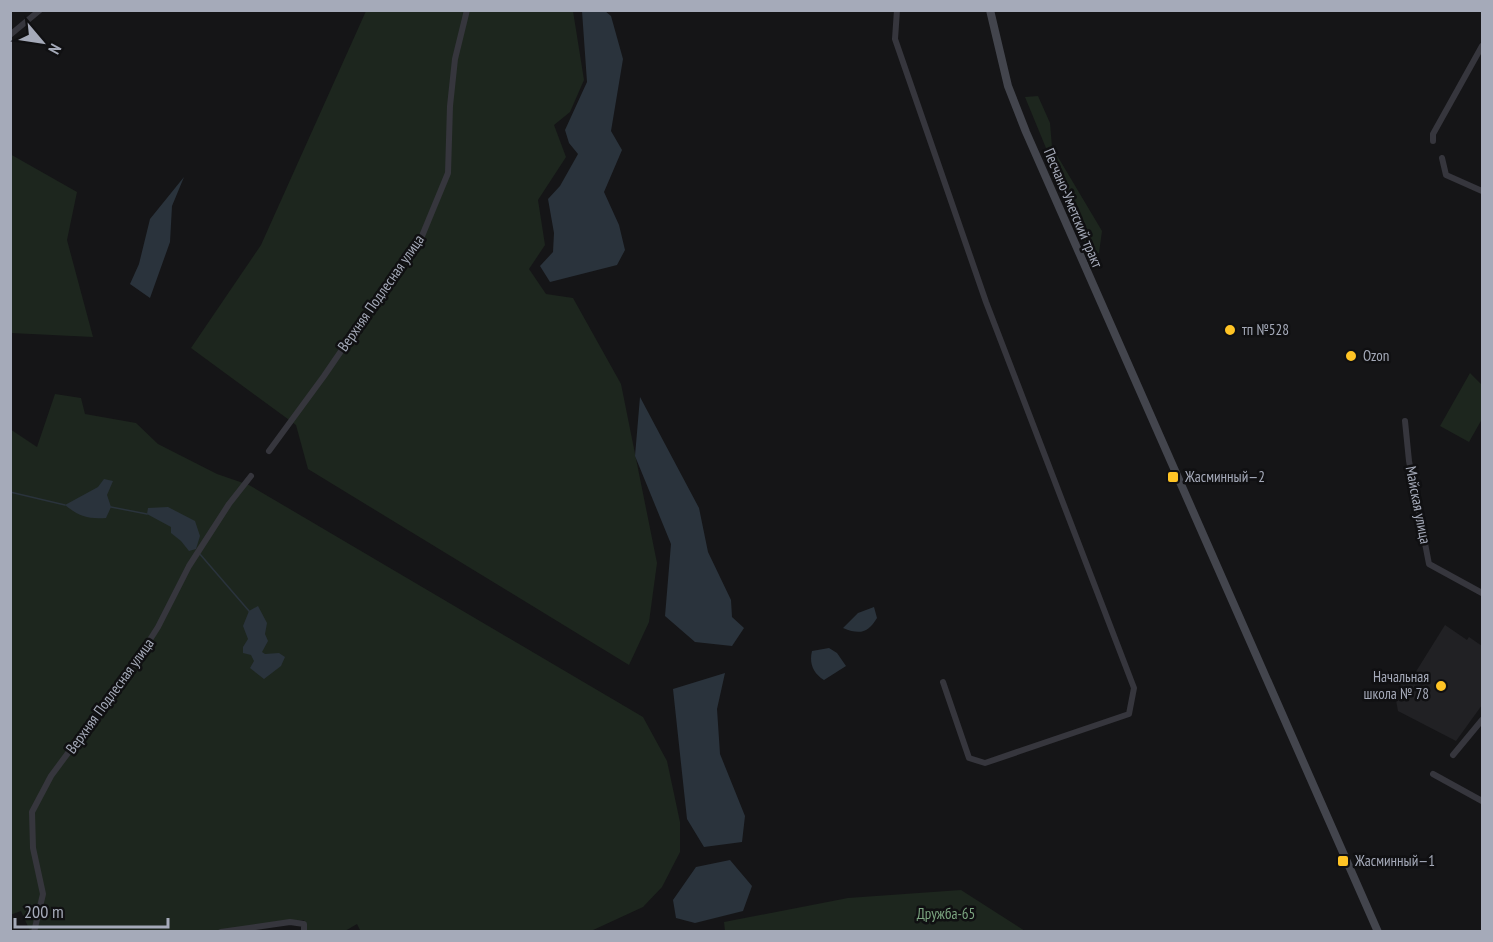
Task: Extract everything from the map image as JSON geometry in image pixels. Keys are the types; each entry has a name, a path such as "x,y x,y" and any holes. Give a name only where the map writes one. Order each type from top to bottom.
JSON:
{"main road":[{"name":"Песчано-Уметский тракт","path":"990,10 1008,86 1026,132 1378,932"}],"street":[{"path":"10,35 40,10"},
{"name":"Верхняя Подлесная улица","path":"268,452 422,236 448,173 454,59 467,10"},
{"path":"897,10 896,39 983,291 1134,688 1129,714 985,763 969,758 943,682"},
{"path":"1433,141 1433,134 1482,46"},
{"path":"1442,158 1446,176 1482,191"},
{"name":"Майская улица","path":"1405,421 1409,460 1429,564 1482,593"},
{"name":"Верхняя Подлесная улица","path":"34,932 43,894 33,848 32,812 51,776 139,657 158,627 189,566 229,504 251,476"},
{"path":"1453,755 1482,720"},
{"path":"1433,774 1482,801"},
{"path":"221,932 290,922 304,924 304,932"}],"shaded area":[{"path":"582,11 605,11 611,16 623,59 611,131 622,150 604,192 619,225 625,250 617,265 550,282 540,266 553,252 554,233 548,199 560,186 578,154 569,143 565,130 587,82"},
{"path":"184,177 172,206 170,242 150,298 130,284 139,264 150,219"},
{"path":"640,397 699,508 708,552 731,600 732,617 744,628 732,646 695,642 665,616 671,544 635,456"},
{"path":"104,479 113,481 107,495 111,507 106,518 84,516 65,505 98,487"},
{"path":"168,507 195,521 200,536 196,549 189,551 171,533 171,527 147,514 148,508"},
{"path":"258,606 267,623 265,634 268,641 262,652 265,654 279,653 285,657 281,666 264,679 250,668 254,661 251,655 243,653 243,647 248,639 243,626 249,611"},
{"path":"874,607 877,618 867,630 854,632 843,628 858,613"},
{"name":"Начальная школа № 78","path":"1445,625 1467,640 1469,637 1482,646 1482,705 1456,741 1398,711 1395,695 1407,675 1412,678"},
{"path":"829,648 837,653 846,666 824,680 815,671 811,655 812,651"},
{"path":"725,673 717,709 720,754 745,816 742,842 704,847 687,819 673,689"},
{"path":"730,860 752,886 743,911 695,923 676,918 673,900 696,867"}],"green space":[{"path":"366,11 573,11 584,80 570,112 554,125 566,157 538,200 545,245 529,269 546,294 573,298 621,384 657,563 649,622 629,665 308,469 296,425 191,348 261,245"},
{"path":"1038,96 1050,123 1052,147 1102,231 1099,253 1090,255 1025,97"},
{"path":"10,154 77,192 67,240 93,337 11,333"},
{"path":"1470,373 1482,385 1482,419 1469,442 1440,426"},
{"path":"55,394 81,398 85,414 136,423 158,444 217,474 249,485 643,717 667,761 680,822 680,852 662,887 643,907 591,931 361,932 357,924 345,931 305,932 304,920 217,932 30,931 21,911 10,915 10,429 37,447"},
{"name":"Дружба-65","path":"961,890 1025,931 725,931 724,922 848,898"}],"waterway":[{"path":"10,492 65,505"},
{"path":"111,507 147,514"},
{"path":"199,553 249,611"}],"place":[{"name":"тп №528","path":"1230,330"},
{"name":"Ozon","path":"1351,356"},
{"name":"Жасминный—2","path":"1173,477"},
{"name":"Начальная школа № 78","path":"1441,686"},
{"name":"Жасминный—1","path":"1343,861"}]}
